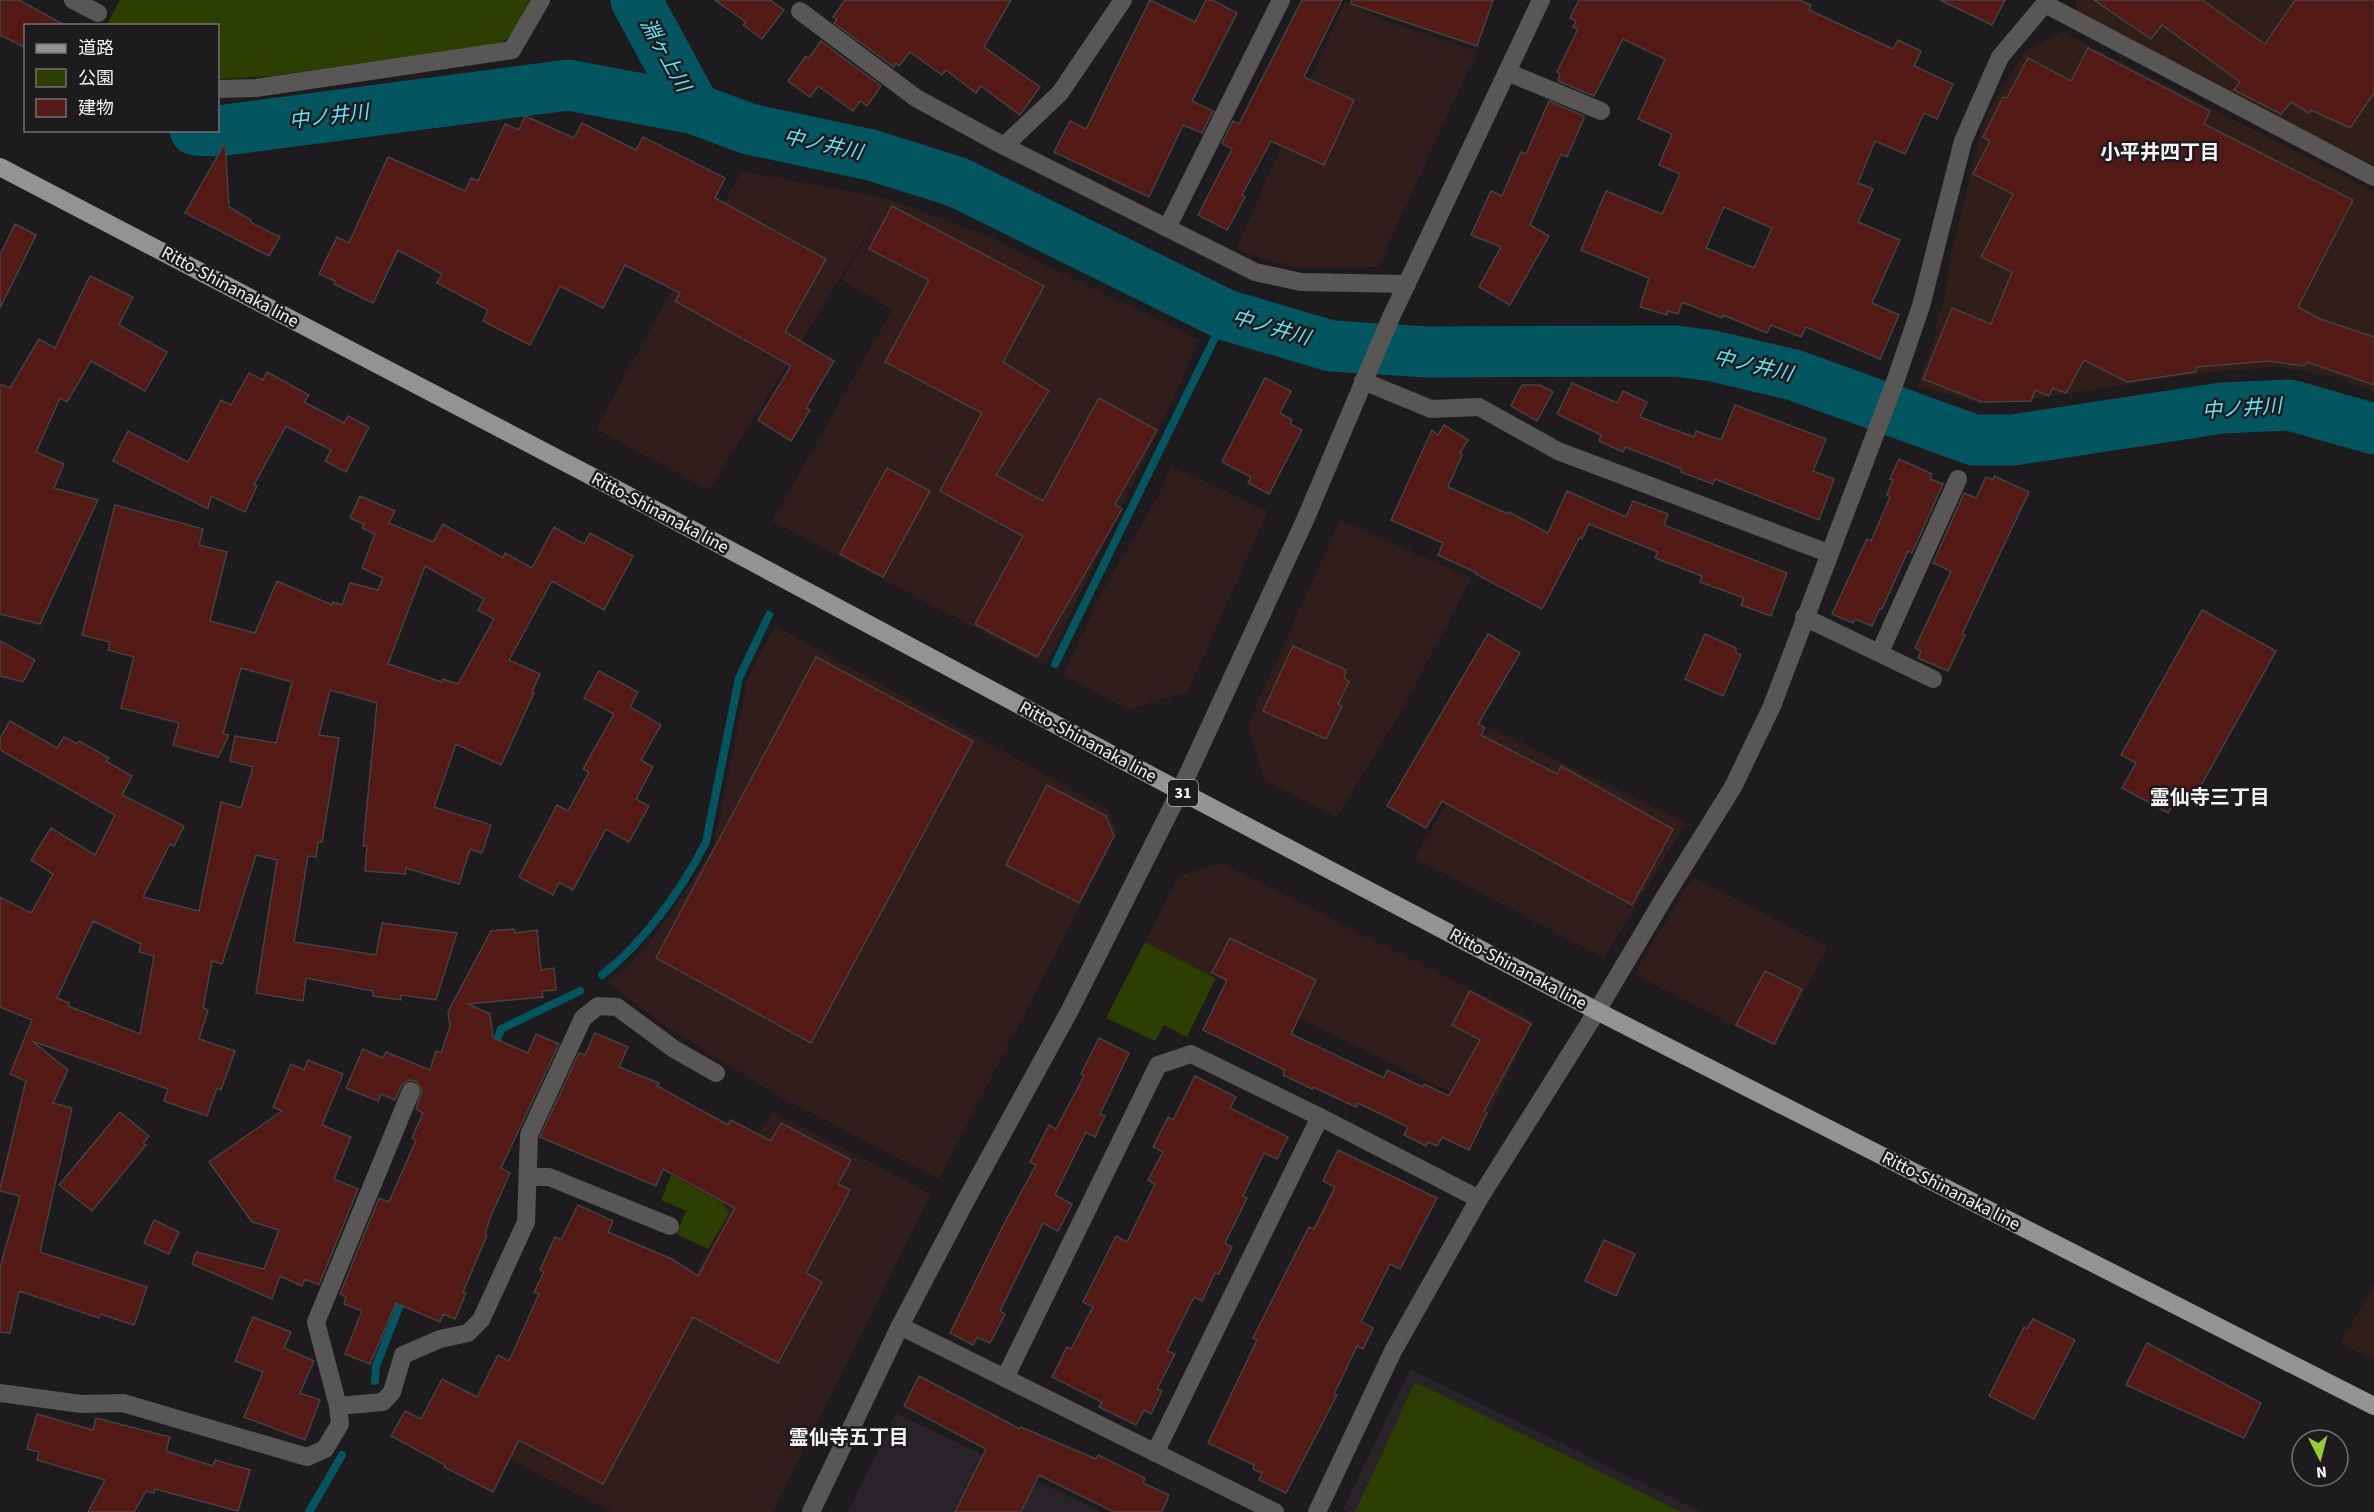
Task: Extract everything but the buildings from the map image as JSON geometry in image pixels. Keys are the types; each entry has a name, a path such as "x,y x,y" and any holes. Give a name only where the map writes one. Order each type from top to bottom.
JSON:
{"main road":[{"name":"Ritto-Shinanaka line","path":"0,167 614,488 1180,791 1598,1011 2374,1406"}],"street":[{"path":"73,0 98,13"},
{"path":"219,89 256,88 512,51 540,0"},
{"path":"1004,146 1060,93 1123,0"},
{"path":"1167,228 1281,0"},
{"path":"811,1512 900,1326 1070,1010 1180,791 1305,520 1392,315 1541,0"},
{"path":"1317,1512 1394,1351 1479,1199 1598,1011 1664,898 1733,787 1772,706 1895,382 1921,306 1963,141 2000,57 2046,2 2374,177"},
{"path":"800,11 916,98 1004,146 1255,272 1300,282 1407,284"},
{"path":"1507,72 1601,111"},
{"path":"1364,379 1431,409 1479,407 1558,451 1828,554"},
{"path":"1880,652 1958,479"},
{"path":"1804,617 1933,679"},
{"path":"338,1406 382,1402 392,1392 403,1354 440,1339 468,1333 482,1320 526,1222 530,1135 583,1018 598,1006 617,1007 674,1049 716,1073"},
{"path":"1005,1378 1158,1065 1191,1054 1479,1199"},
{"path":"0,1394 81,1404 123,1403 307,1456 325,1449 340,1424 338,1406 316,1322 411,1090"},
{"path":"1155,1453 1320,1117"},
{"path":"528,1177 549,1177 670,1226"},
{"path":"900,1326 1275,1512"}],"shaded area":[{"path":"2076,0 2280,0 2283,2 2285,0 2335,0 2374,23 2374,166 2075,12"},
{"path":"1345,2 1389,22 1477,51 1378,267 1298,268 1245,253 1236,249"},
{"path":"2063,32 2374,192 2374,392 2331,376 2277,367 2201,373 2021,401 1978,403 1917,386 1937,330 1935,329 1946,290 1953,247 1981,130 1989,111 2025,51"},
{"path":"742,171 889,199 990,237 1199,340 1160,428 1046,665 772,521 892,310 842,280 875,222 709,490 596,429 660,311"},
{"path":"1171,466 1268,511 1188,691 1130,710 1063,675 1101,594 1158,496"},
{"path":"1340,520 1471,578 1406,703 1337,817 1264,780 1248,724"},
{"path":"775,626 1109,810 1117,834 939,1179 780,1097 667,1027 607,982 625,969 652,940 714,845 748,677"},
{"path":"1489,727 1686,823 1604,958 1415,858"},
{"path":"1221,863 1534,1021 1490,1112 1145,942 1179,876"},
{"path":"1693,877 1828,947 1775,1047 1634,974"},
{"path":"772,1111 931,1194 773,1512 611,1512 503,1455 597,1276 671,1317 729,1213 721,1202"},
{"path":"2374,1284 2374,1360 2341,1343"},
{"path":"1410,1369 1701,1512 1342,1512"},
{"path":"896,1413 1102,1512 848,1512"}],"green space":[{"path":"120,0 530,0 512,34 502,43 272,76 219,79 219,24 107,24"},
{"path":"1145,942 1216,978 1187,1037 1164,1025 1155,1041 1106,1018"},
{"path":"671,1175 721,1202 729,1213 708,1249 676,1234 686,1211 661,1200"},
{"path":"1415,1382 1682,1512 1355,1512"}],"waterway":[{"name":"淵ヶ上川","path":"636,0 695,109"},
{"name":"中ノ井川","path":"219,131 568,85 695,109 749,129 871,155 957,182 1226,315 1331,346 1427,352 1676,351 1713,356 1794,375 1974,440 2013,440 2222,408 2290,405 2374,429"},
{"path":"1055,664 1226,315"},
{"path":"602,975 633,947 661,914 685,879 706,842 739,678 769,615"},
{"path":"494,1048 501,1029 580,991"},
{"path":"375,1381 376,1366 403,1297"},
{"path":"309,1512 342,1455"}],"district":[{"name":"小平井四丁目","path":"2160,153"},
{"name":"霊仙寺三丁目","path":"2210,798"},
{"name":"霊仙寺五丁目","path":"849,1438"}]}
